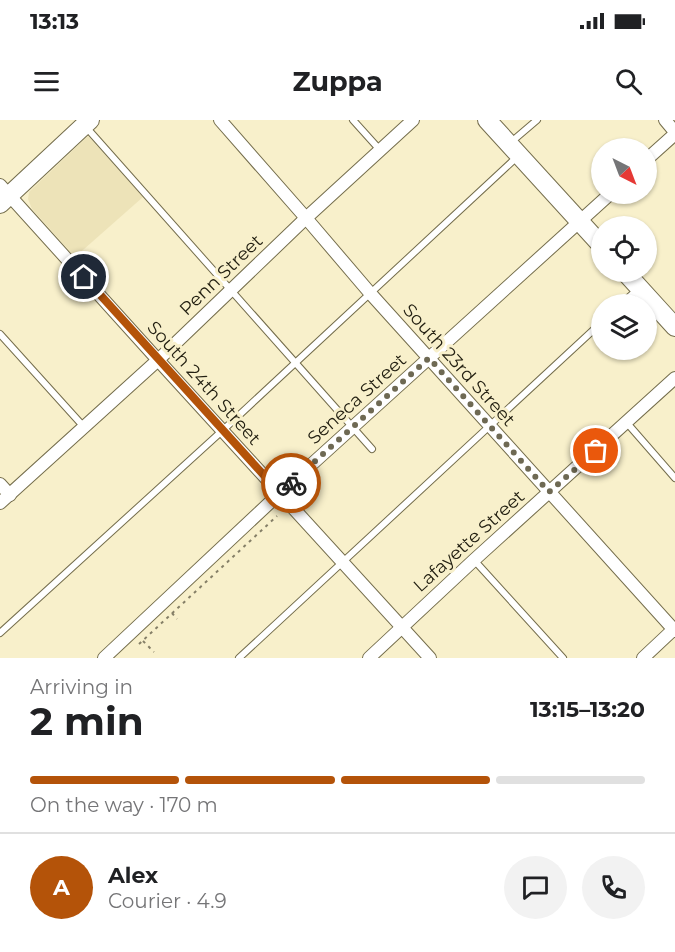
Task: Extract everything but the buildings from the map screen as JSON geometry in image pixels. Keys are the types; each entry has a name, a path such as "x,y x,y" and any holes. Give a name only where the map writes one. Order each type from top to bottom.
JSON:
{"main road":[{"path":"488,120 591,234"},
{"path":"3,195 85,122"},
{"path":"634,282 675,327"}],"street":[{"name":"South 23rd Street","path":"220,120 370,293 675,629"},
{"name":"Penn Street","path":"5,499 158,360 306,218 413,120"},
{"path":"657,150 675,133 664,120"},
{"name":"South 24th Street","path":"3,195 158,360 430,658"},
{"name":"Seneca Street","path":"104,658 280,493 599,204"},
{"name":"Lafayette Street","path":"369,658 675,378"},
{"path":"0,484 5,499"},
{"path":"643,658 675,629"}],"lane":[{"path":"352,120 380,150"},
{"path":"0,633 370,293 514,149 537,120"},
{"path":"85,122 372,449"},
{"path":"632,294 639,287"},
{"path":"239,658 591,332"},
{"path":"0,334 84,427"},
{"path":"627,423 675,478"},
{"path":"474,560 563,658"}],"path":[{"path":"134,648 277,516"},
{"path":"255,537 260,542"},
{"path":"236,554 241,558"},
{"path":"222,567 226,572"},
{"path":"205,582 210,587"},
{"path":"189,598 194,603"},
{"path":"172,613 177,619"},
{"path":"143,640 154,652"}],"shaded area":[{"path":"88,136 143,197 75,257 32,209 28,199 29,192"}],"way so far":[{"path":"291,483 429,358 549,492 596,451"}],"route":[{"path":"84,277 280,493 291,483"}]}
